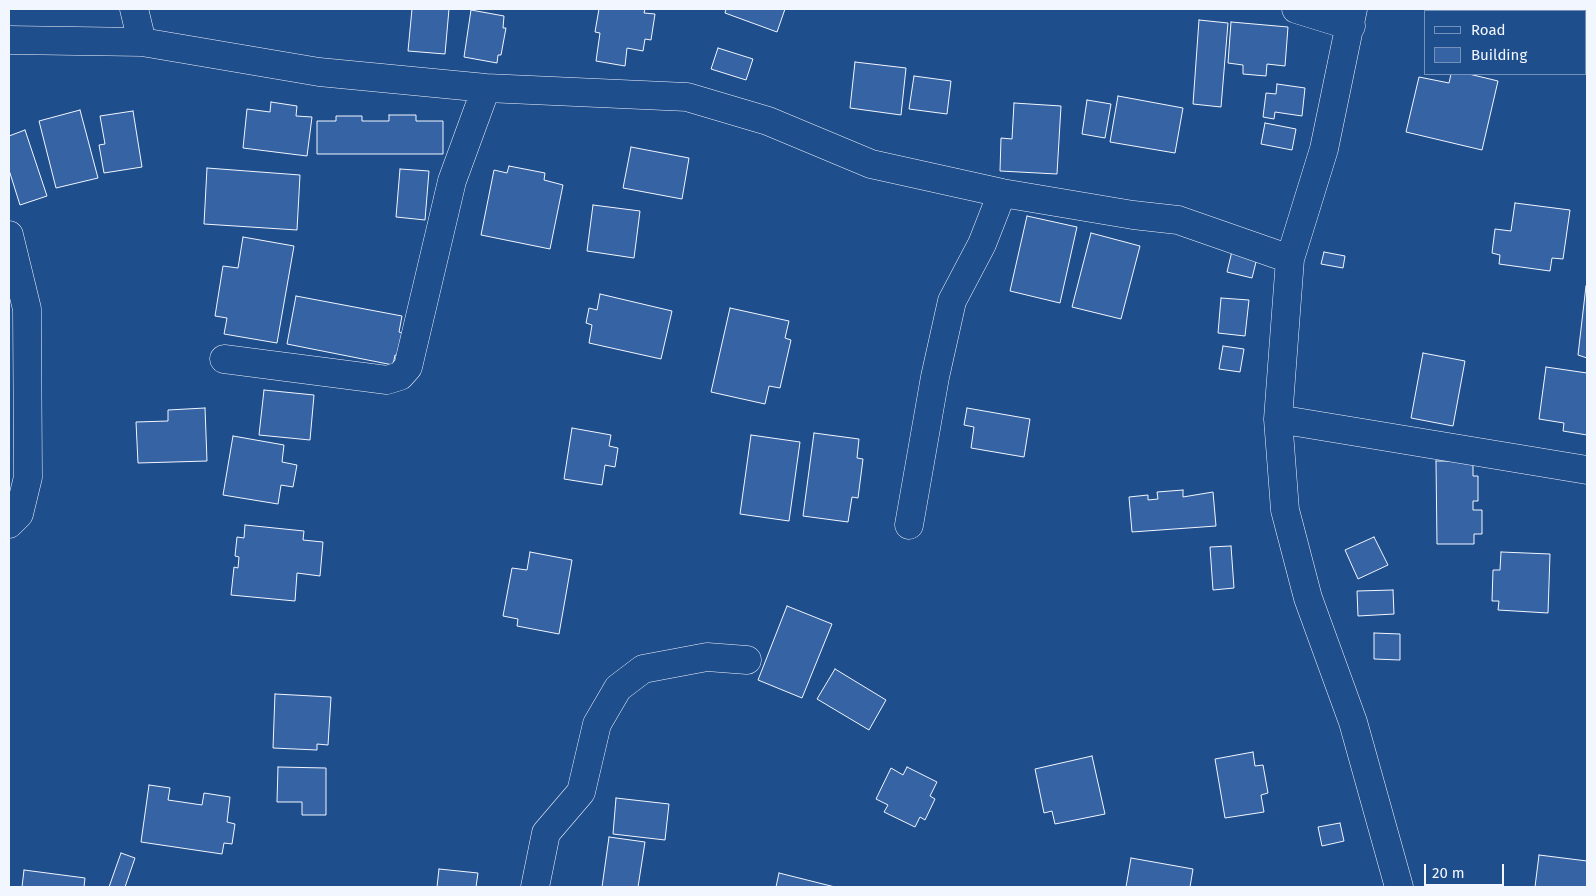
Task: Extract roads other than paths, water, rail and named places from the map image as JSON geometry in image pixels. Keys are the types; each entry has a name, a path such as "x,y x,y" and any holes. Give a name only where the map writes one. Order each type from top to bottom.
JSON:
{"street":[{"path":"134,9 142,42"},
{"path":"1296,9 1352,18 1324,149 1290,259 1278,419 1287,519 1308,598 1353,722 1399,887"},
{"path":"9,40 142,42 319,72 486,88 687,97 768,121 870,164 1002,193 1133,215 1178,220 1290,259"},
{"path":"224,359 387,380 400,376 408,367 452,181 486,88"},
{"path":"909,525 934,377 952,301 982,244 1002,193"},
{"path":"9,235 27,309 28,477 19,514 9,524"},
{"path":"1278,419 1587,470"},
{"path":"535,887 546,833 581,792 597,724 618,688 643,670 706,657 747,660"}]}
